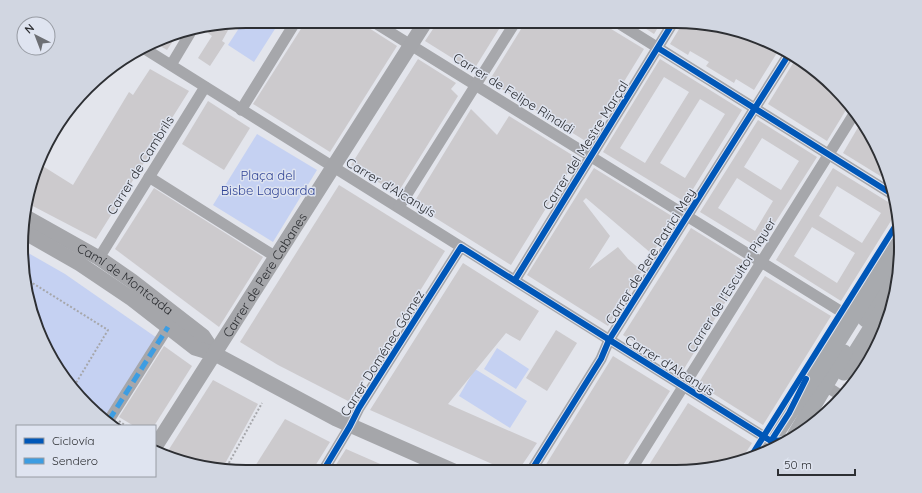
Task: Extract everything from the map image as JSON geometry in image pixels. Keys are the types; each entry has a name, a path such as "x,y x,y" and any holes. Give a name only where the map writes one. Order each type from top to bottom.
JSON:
{"main road":[{"path":"771,442 816,362 894,234"},
{"path":"789,413 822,366 894,251"},
{"path":"799,427 892,278"},
{"path":"806,422 816,411 838,393 872,340"}],"street":[{"path":"241,110 292,28"},
{"name":"Carrer de Felipe Rinaldi","path":"383,28 845,314"},
{"name":"Carrer de Pere Cabanes","path":"156,445 422,28"},
{"path":"399,207 512,28"},
{"path":"626,28 887,191"},
{"name":"Carrer del Mestre Marçal","path":"515,280 670,28"},
{"path":"171,65 189,35"},
{"name":"Carrer d'Alcanyís","path":"149,51 684,387 765,445"},
{"name":"Carrer de Pere Patrici Mey","path":"535,465 601,358 609,340 688,217 786,58"},
{"name":"Carrer de Cambrils","path":"99,258 205,87"},
{"name":"Carrer de l'Escultor Piquer","path":"634,465 852,117"},
{"path":"148,177 276,257"},
{"name":"Camí de Montcada","path":"30,219 99,258 203,336 215,354"},
{"name":"Camí de Montcada","path":"28,234 80,264 132,299 195,348 215,354 350,426 440,465"},
{"name":"Carrer Doménec Gómez","path":"327,465 359,408 461,247"},
{"path":"110,418 168,327"}],"path":[{"path":"31,282 108,330 76,383"},
{"path":"228,464 262,403"}],"green space":[{"path":"239,28 276,28 254,62 228,45"},
{"name":"Plaça del Bisbe Laguarda","path":"257,134 317,170 273,242 213,205"},
{"path":"28,253 65,274 157,338 108,416 82,391 57,356 35,303"},
{"path":"497,348 529,369 516,389 484,369"},
{"path":"475,369 527,401 510,428 459,396"}],"building":[{"path":"229,28 222,41 225,43 210,66 198,58 212,36 208,33 209,31"},
{"path":"302,28 369,28 397,46 330,152 253,104"},
{"path":"434,28 500,28 473,71 425,41"},
{"path":"522,28 610,28 644,49 587,142 489,81"},
{"path":"645,28 658,28 654,34"},
{"path":"680,28 690,28 732,35 777,53 754,90 736,79 734,83 706,66 709,62 690,51 688,55 670,44"},
{"path":"173,41 167,50 160,46"},
{"path":"418,59 456,83 451,89 458,96 397,194 351,165"},
{"path":"660,59 742,110 685,202 603,152","holes":["664,77 689,92 645,163 620,148","700,99 725,114 685,178 660,163"]},
{"path":"793,63 820,82 846,110 827,141 768,104"},
{"path":"150,69 189,91 96,239 32,205 35,190 44,167 73,185 129,92 133,95"},
{"path":"208,101 250,128 224,170 182,144"},
{"path":"471,109 497,135 509,116 577,158 511,265 413,204"},
{"path":"758,120 817,157 759,248 700,212","holes":["762,138 799,161 781,190 744,167","737,178 773,201 755,231 718,208"]},
{"path":"858,127 865,137 882,177 843,153"},
{"path":"594,168 675,218 652,254 586,198 583,201 610,236 589,269 618,247 628,259 642,271 608,326 527,275"},
{"path":"833,168 890,203 892,219 841,301 776,260","holes":["837,186 881,213 862,243 819,216","812,227 855,253 837,283 794,256"]},
{"path":"339,185 445,251 350,402 278,365 240,342"},
{"path":"154,188 263,257 219,327 115,249"},
{"path":"691,228 749,264 682,372 623,335"},
{"path":"463,263 539,311 520,341 506,333 448,404 537,443 522,465 494,465 370,410"},
{"path":"765,276 831,316 763,425 698,384"},
{"path":"556,330 577,343 547,391 526,378"},
{"path":"164,346 192,366 155,425 132,425 119,417"},
{"path":"613,356 670,391 623,465 546,465"},
{"path":"850,379 844,386 842,385"},
{"path":"213,380 258,404 225,464 190,458 168,450"},
{"path":"688,403 752,443 745,453 718,461 690,465 649,465"},
{"path":"285,419 330,442 316,465 256,465"},
{"path":"346,449 383,465 336,465"}],"marked path":[{"path":"110,418 168,327"}],"cycle path":[{"path":"515,280 670,28"},
{"path":"658,48 887,191"},
{"path":"535,465 601,359 609,340 786,58"},
{"path":"755,449 894,229"},
{"path":"327,465 359,408 461,247 771,441 775,441"},
{"path":"771,441 789,413 806,379"}]}
